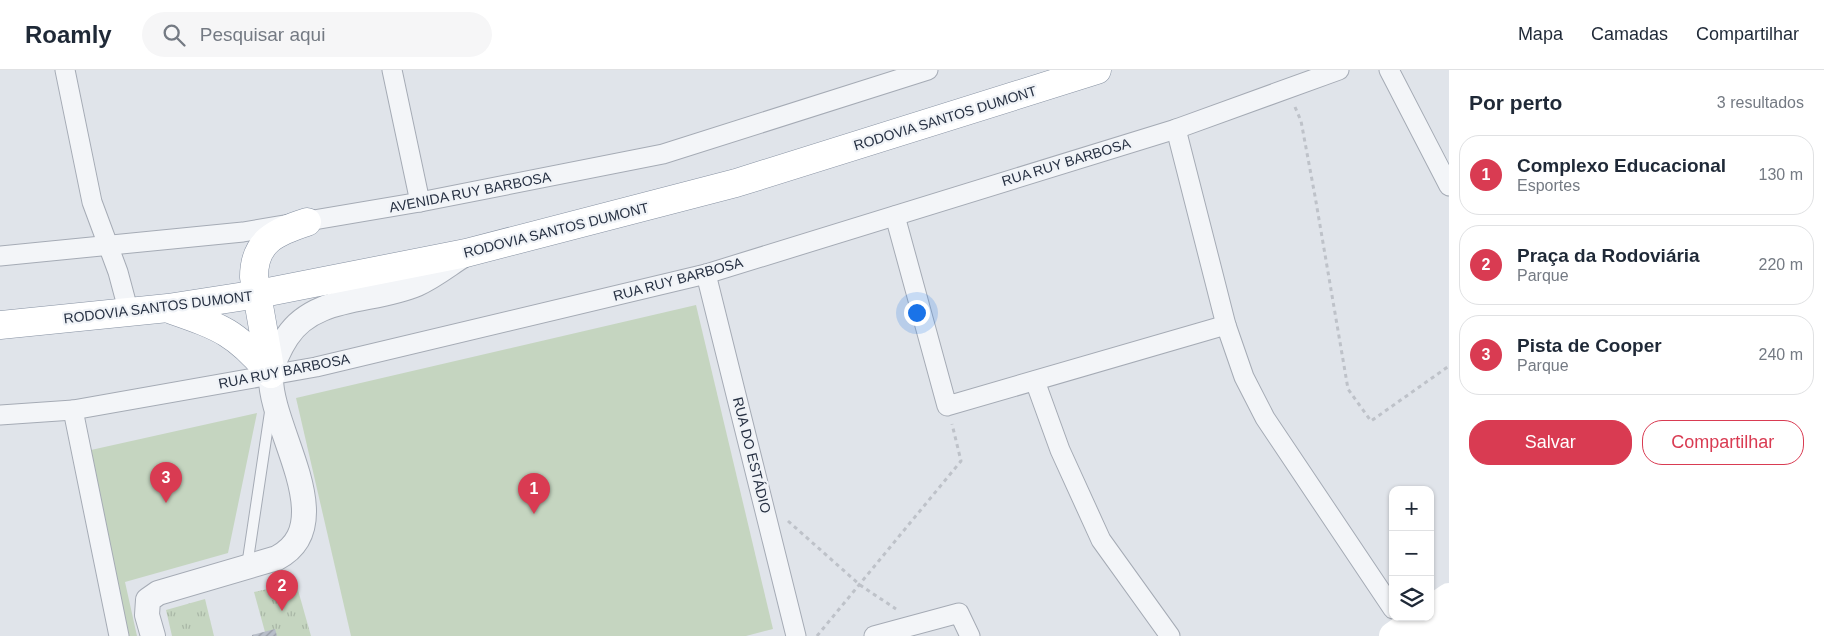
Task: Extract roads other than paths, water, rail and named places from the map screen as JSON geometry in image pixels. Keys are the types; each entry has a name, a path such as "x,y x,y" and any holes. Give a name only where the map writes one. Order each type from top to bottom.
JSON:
{"main road":[{"name":"RODOVIA SANTOS DUMONT","path":"0,325 168,308 258,294 466,253 736,183 1097,70"},
{"path":"272,386 254,277 257,252 280,231 307,222"},
{"path":"168,308 215,325 242,342 272,386"},
{"path":"1434,607 1449,597"},
{"path":"1406,624 1449,621"}],"street":[{"path":"64,70 92,202 118,272 129,313"},
{"path":"392,70 420,202"},
{"name":"AVENIDA RUY BARBOSA","path":"0,256 108,247 244,232 420,202 663,154 928,70"},
{"name":"RUA RUY BARBOSA","path":"0,415 73,410 272,386 316,367 706,274 1176,129 1339,70"},
{"path":"1389,70 1449,186"},
{"path":"1176,129 1226,325 1244,377 1265,418 1406,624"},
{"path":"895,216 947,406 1226,325"},
{"path":"153,636 148,615 148,600 158,593 246,568 288,552 296,543 304,521 302,488 272,386 286,338 306,316 332,306 417,284 466,253"},
{"name":"RUA DO ESTÁDIO","path":"706,274 796,636"},
{"path":"1035,381 1060,450 1101,540 1170,636"},
{"path":"73,410 119,636"},
{"path":"874,636 958,613 970,636"}],"lane":[{"path":"246,568 272,386"}],"place":[{"name":"Pista de Cooper","path":"166,503"},
{"name":"Complexo Educacional","path":"534,514"},
{"name":"Praça da Rodoviária","path":"282,611"}]}
